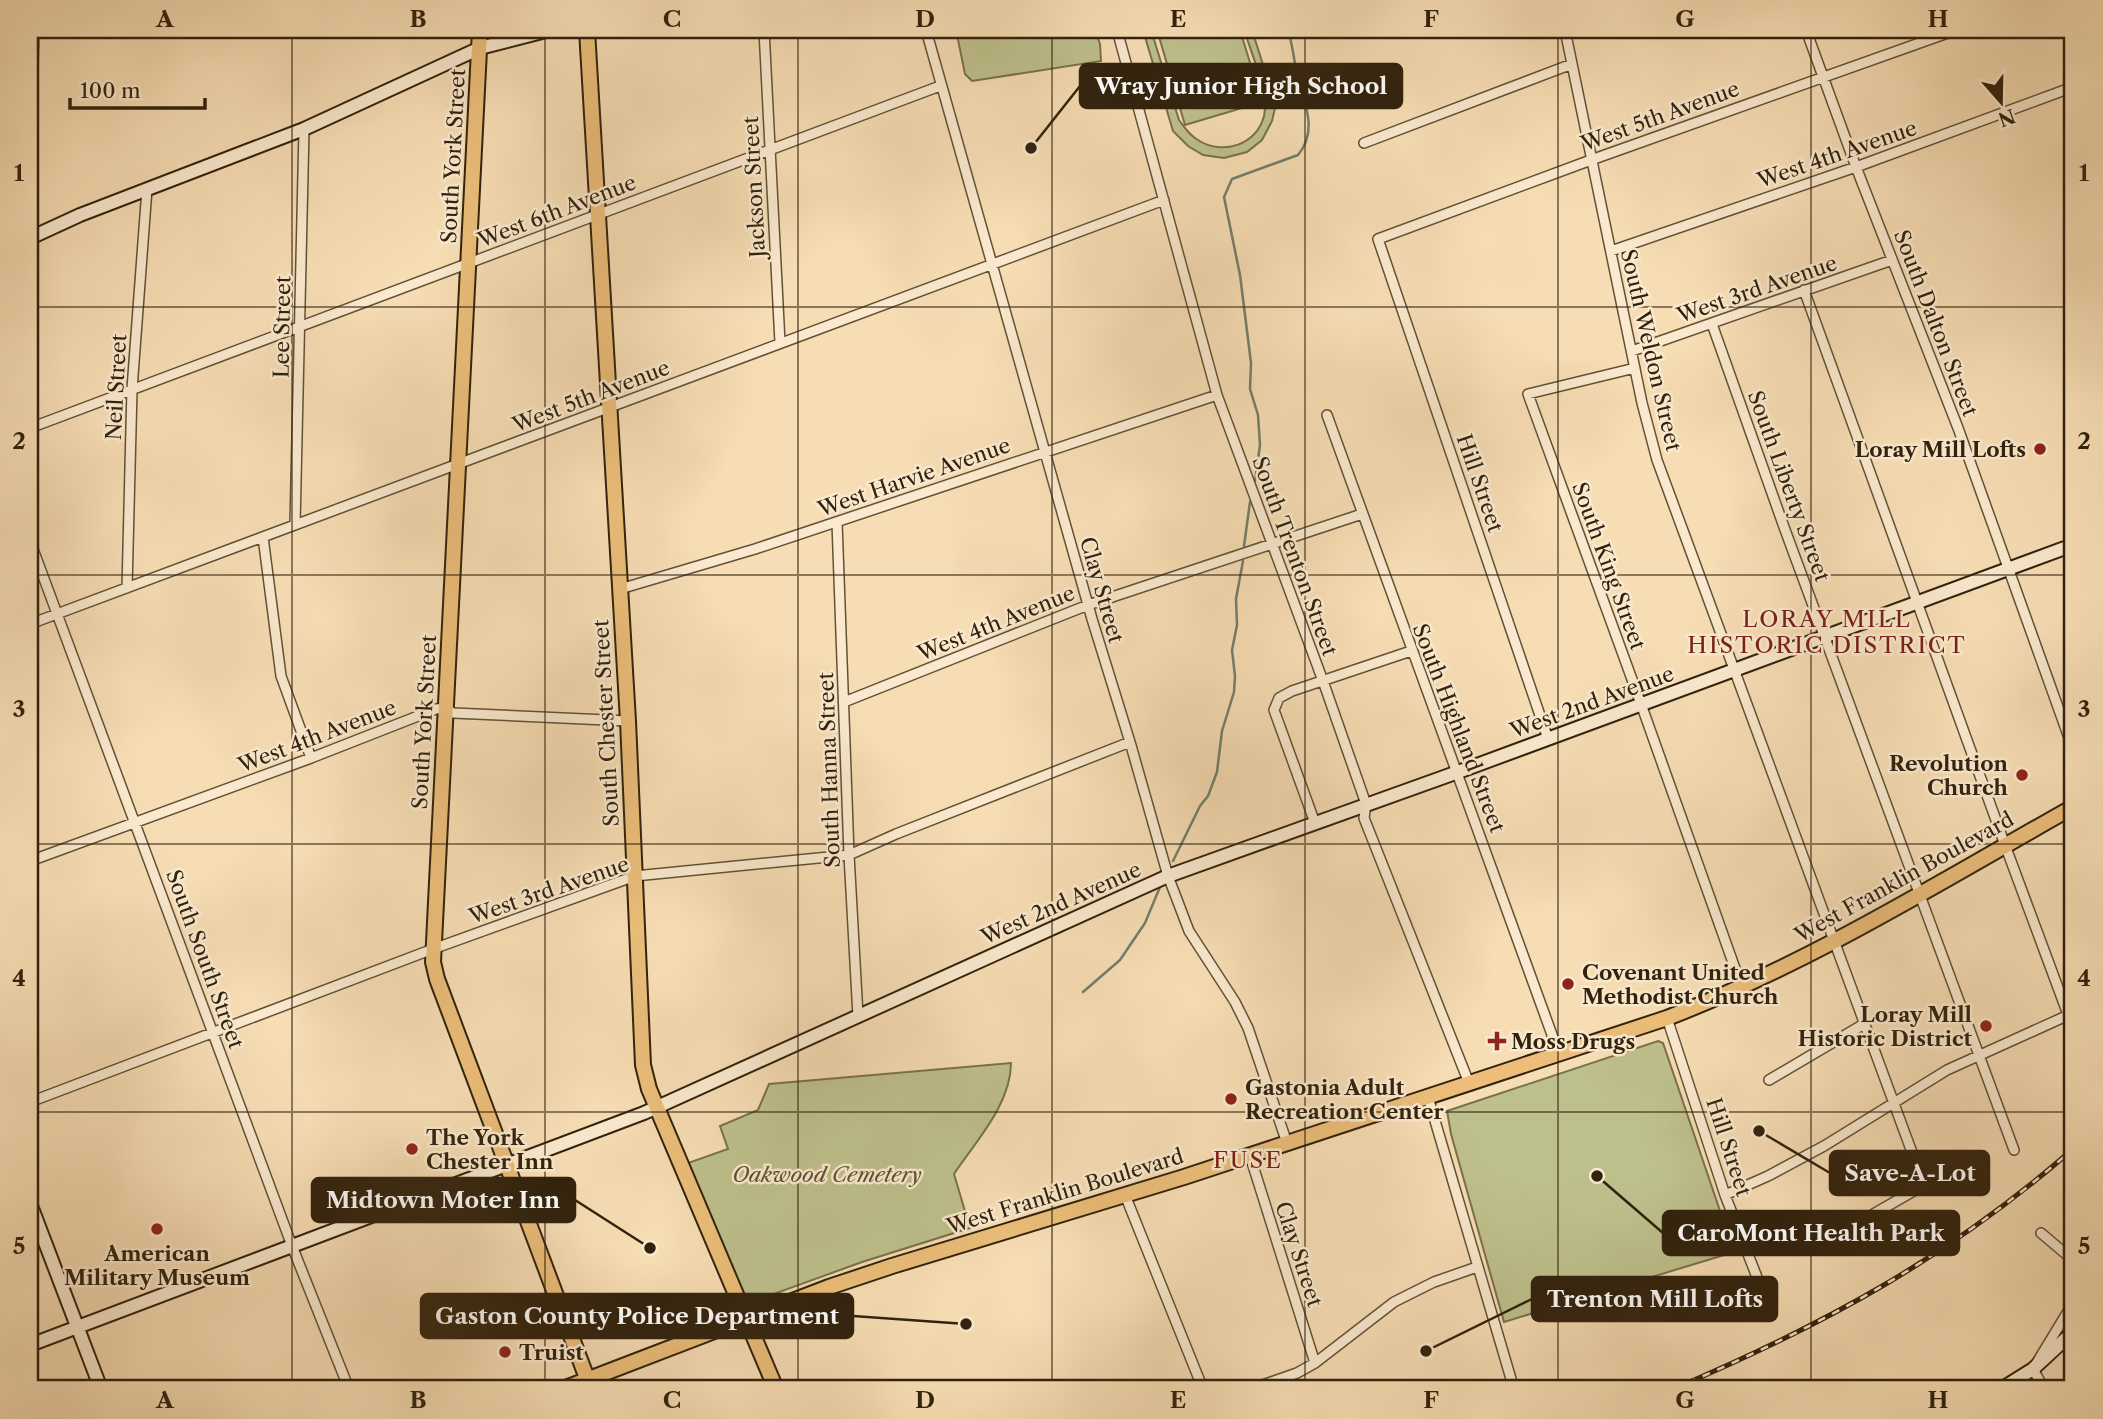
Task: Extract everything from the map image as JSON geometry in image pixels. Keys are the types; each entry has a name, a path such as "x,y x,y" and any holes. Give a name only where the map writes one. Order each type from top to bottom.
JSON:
{"main road":[{"name":"South York Street","path":"480,30 433,949 437,979 589,1384"},
{"name":"South Chester Street","path":"587,30 628,721 643,1065 657,1108 776,1389"},
{"name":"West Franklin Boulevard","path":"563,1389 589,1384 746,1319 892,1266 1250,1156 1667,1018 1742,988 1833,942 2073,807"}],"street":[{"path":"30,160 34,30"},
{"path":"30,239 80,215 304,129 480,48 551,30"},
{"name":"Jackson Street","path":"764,30 780,343"},
{"name":"Clay Street","path":"926,30 990,265 1168,876 1189,930 1248,1028 1287,1143"},
{"name":"South Trenton Street","path":"1117,30 1217,395 1366,804 1364,818 1469,1083"},
{"name":"South Weldon Street","path":"1565,30 1635,368 1657,460 1924,1185 1844,1231"},
{"name":"South Dalton Street","path":"1806,30 1856,167 1954,417 2073,749"},
{"name":"West 5th Avenue","path":"1378,239 1956,30"},
{"path":"1364,143 1572,64"},
{"name":"West 6th Avenue","path":"30,428 940,86"},
{"name":"West 4th Avenue","path":"1611,251 1856,167 2073,87"},
{"name":"Lee Street","path":"295,525 304,129"},
{"name":"Neil Street","path":"127,587 132,390 147,189"},
{"name":"West 5th Avenue","path":"30,624 1164,200"},
{"name":"Hill Street","path":"1378,239 1548,738"},
{"name":"West 3rd Avenue","path":"1632,351 1892,260"},
{"path":"1804,290 2005,845 2071,1014 2073,1028"},
{"name":"South Liberty Street","path":"1712,324 2014,1150"},
{"name":"South King Street","path":"1635,368 1528,394 1742,988"},
{"name":"West Harvie Avenue","path":"620,589 755,549 1217,395"},
{"name":"South Highland Street","path":"1327,415 1559,1054"},
{"name":"West 4th Avenue","path":"844,702 1088,605 1362,514"},
{"name":"South Hanna Street","path":"837,522 849,855 858,1016"},
{"path":"263,537 281,677 311,758"},
{"name":"South South Street","path":"30,541 292,1247 349,1389"},
{"name":"West 2nd Avenue","path":"30,1345 657,1108 1168,876 2073,545"},
{"path":"1315,823 1274,710 1279,698 1292,691 1411,651"},
{"name":"West 4th Avenue","path":"30,861 436,709 446,709 453,713 628,721"},
{"name":"West 3rd Avenue","path":"30,1102 433,949 635,876 849,855 1130,742"},
{"path":"1725,1195 1793,1163 1936,1076 2071,1014"},
{"name":"Hill Street","path":"1667,1018 1725,1195 1760,1285"},
{"path":"1769,1080 1864,1024"},
{"path":"1428,1097 1514,1389"},
{"name":"Clay Street","path":"1250,1156 1315,1363"},
{"path":"1125,1195 1202,1389"},
{"path":"30,1203 101,1389"},
{"path":"2041,1233 2073,1260"},
{"path":"1251,1389 1297,1373 1315,1363 1394,1302 1434,1282 1476,1267"},
{"path":"2033,1368 2073,1303"},
{"path":"2001,1389 2033,1368 2073,1332"},
{"path":"2033,1368 2044,1389"}],"green space":[{"path":"956,30 1095,30 1100,44 1101,61 972,81 965,74"},
{"path":"1143,30 1151,30 1179,120 1190,134 1207,145 1228,147 1246,141 1260,126 1264,116 1262,84 1244,30 1252,30 1275,108 1272,121 1262,140 1247,152 1224,158 1203,155 1188,146 1173,131"},
{"path":"1157,30 1240,30 1262,102 1185,125"},
{"path":"1658,1041 1663,1043 1734,1252 1504,1322 1451,1134 1447,1111"},
{"name":"Oakwood Cemetery","path":"1011,1063 1005,1093 999,1107 954,1174 970,1228 862,1262 760,1299 752,1300 744,1296 688,1163 728,1149 720,1126 758,1110 769,1084"}],"waterway":[{"path":"1255,481 1260,445 1258,415 1250,389 1251,363 1240,275 1224,197 1232,179 1298,155 1304,146 1309,127 1308,117 1288,30"},
{"path":"1244,546 1250,502"},
{"path":"1173,861 1200,806 1208,796 1217,772 1222,731 1234,692 1232,650 1237,625 1236,599 1243,561"},
{"path":"1083,992 1120,960 1145,923 1160,887"}],"railway":[{"path":"1673,1389 1782,1340 1883,1286 1979,1223 2073,1149"}],"place":[{"name":"Wray Junior High School","path":"1031,148"},
{"name":"Loray Mill Lofts","path":"2040,449"},
{"name":"Revolution Church","path":"2022,775"},
{"name":"Covenant United Methodist Church","path":"1568,984"},
{"name":"Loray Mill Historic District","path":"1986,1026"},
{"name":"Moss Drugs","path":"1497,1041"},
{"name":"Gastonia Adult Recreation Center","path":"1231,1099"},
{"name":"Save-A-Lot","path":"1759,1131"},
{"name":"The York Chester Inn","path":"412,1149"},
{"name":"CaroMont Health Park","path":"1597,1176"},
{"name":"American Military Museum","path":"157,1229"},
{"name":"Midtown Moter Inn","path":"650,1248"},
{"name":"Gaston County Police Department","path":"966,1324"},
{"name":"Trenton Mill Lofts","path":"1426,1351"},
{"name":"Truist","path":"505,1352"}],"district":[{"name":"LORAY MILL HISTORIC DISTRICT","path":"1827,632"},
{"name":"FUSE","path":"1248,1160"}]}
